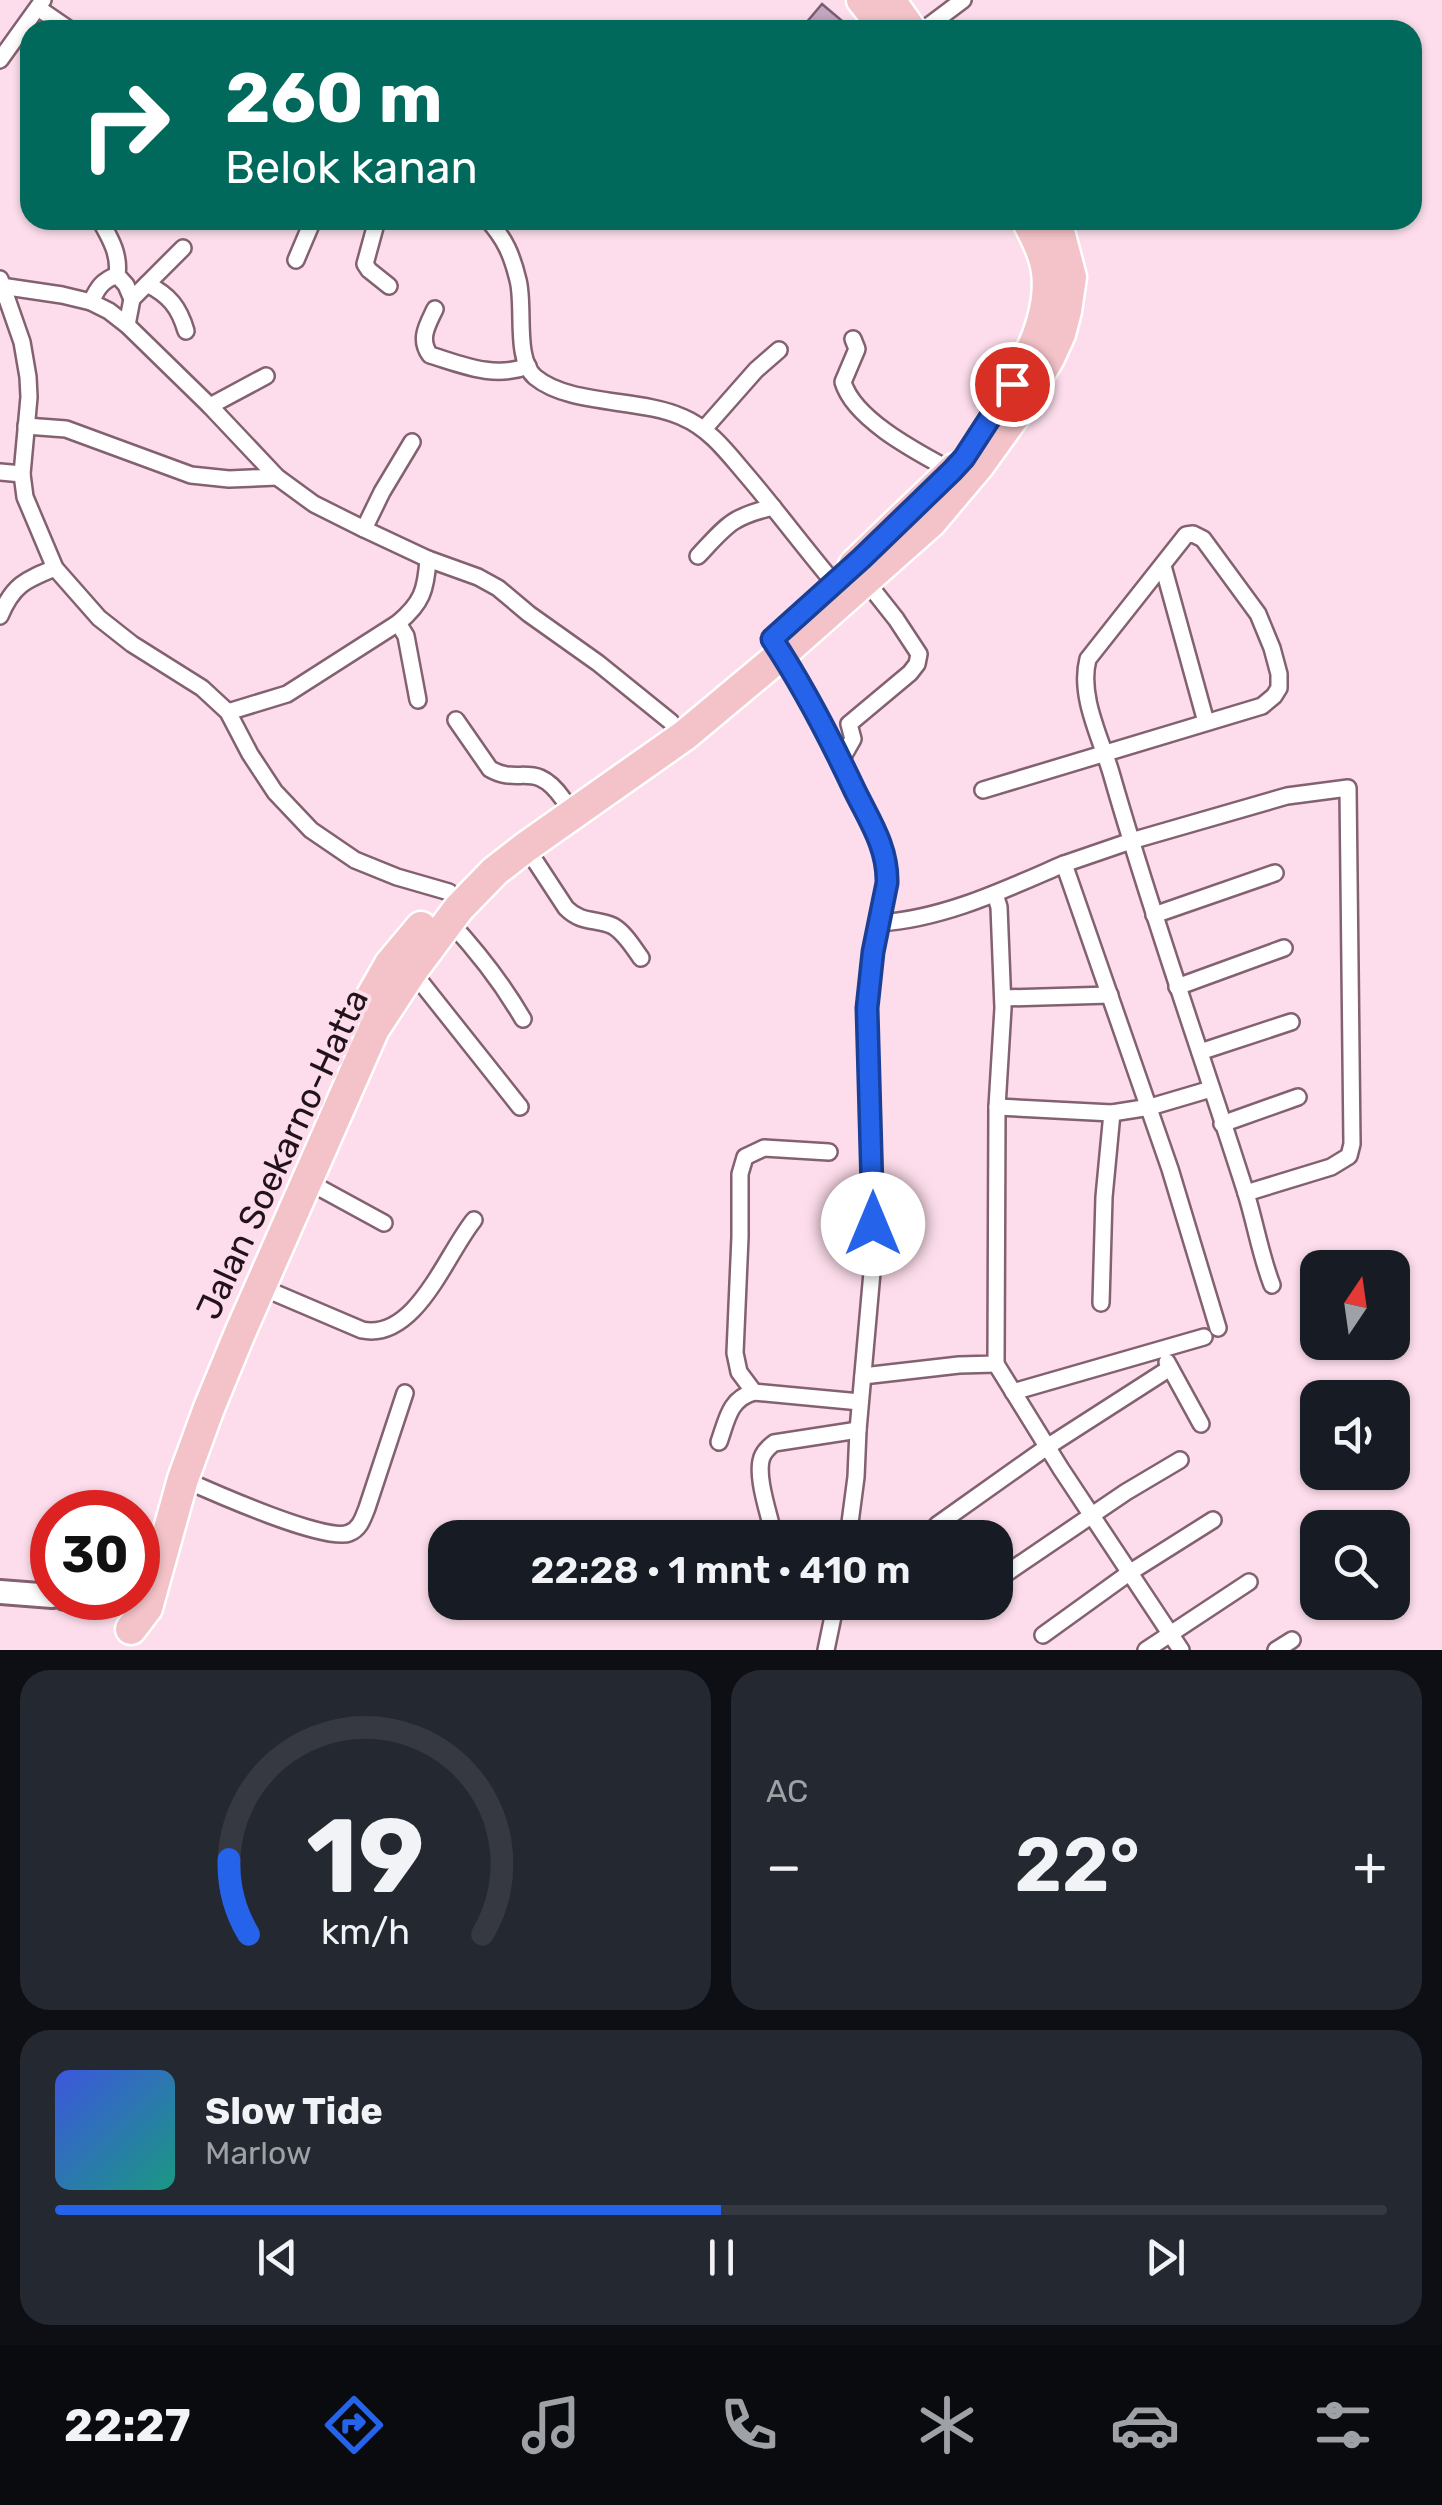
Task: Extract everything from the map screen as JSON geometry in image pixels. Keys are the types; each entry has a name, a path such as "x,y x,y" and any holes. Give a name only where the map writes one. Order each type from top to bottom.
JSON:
{"highway":[{"path":"849,581 964,458 1030,354 1044,312 1047,271 1032,230"},
{"path":"849,581 931,522 1016,415 1049,358 1066,311 1070,277 1057,230"},
{"name":"Jalan Soekarno-Hatta","path":"160,1544 209,1408 226,1345 260,1288 374,1029 449,907 526,847 685,736 849,581"},
{"path":"160,1498 178,1441 226,1345 361,1016 390,964 449,907 484,856 777,646"}],"street":[{"path":"936,20 963,0"},
{"path":"0,60 20,32"},
{"path":"105,230 119,262 117,275 132,300"},
{"path":"296,260 309,230"},
{"path":"374,230 365,264 389,286"},
{"path":"497,230 504,238 519,283 523,349 534,376 565,392 663,411 704,429 773,507 849,581 889,610 919,654 910,673 850,724 853,739 842,760"},
{"path":"127,325 132,300 184,248"},
{"path":"91,302 104,280 117,275"},
{"path":"0,279 25,360 29,397 22,474 26,497 55,568 99,618 202,688 228,712 275,792 311,830 355,860 398,877 449,907 523,1019"},
{"path":"146,284 164,293 174,304 186,331"},
{"path":"1,286 91,302 127,325 277,477 314,504 498,588 671,722"},
{"path":"435,309 424,334 423,344 430,354 493,372 528,366"},
{"path":"853,339 856,356 843,382 854,402 892,435 952,471"},
{"path":"704,429 779,350"},
{"path":"210,406 266,376"},
{"path":"26,426 66,429 191,475 277,477"},
{"path":"364,529 412,442"},
{"path":"0,472 22,474"},
{"path":"698,556 730,522 773,507"},
{"path":"983,790 1106,752 1262,706 1274,696 1279,674 1258,614 1203,540 1186,534 1088,659 1084,674 1088,697 1106,752 1131,841 1246,1193 1272,1285"},
{"path":"228,712 288,694 398,623 413,611 423,593 428,559"},
{"path":"1163,566 1206,722"},
{"path":"0,616 15,589 25,580 55,568"},
{"path":"398,623 406,636 418,700"},
{"path":"777,646 842,760 885,857 887,883 867,1008 873,1262 850,1520"},
{"path":"456,720 490,769 498,773 536,774 555,787 562,799"},
{"path":"880,923 930,915 995,894 1131,841 1287,796 1348,788 1352,1144 1349,1156 1332,1167 1246,1193"},
{"path":"526,847 574,916 610,925 626,937 642,958"},
{"path":"1013,1392 1211,1333 1150,1107 1064,864"},
{"path":"1154,915 1275,874"},
{"path":"995,894 1003,998 996,1364 1181,1650"},
{"path":"1177,987 1284,948"},
{"path":"412,970 520,1107"},
{"path":"1003,998 1110,995"},
{"path":"1200,1052 1290,1022"},
{"path":"998,1107 1112,1113 1150,1107 1211,1089"},
{"path":"1222,1124 1298,1097"},
{"path":"1101,1303 1104,1197 1112,1113"},
{"path":"754,1392 739,1372 735,1353 740,1174 745,1157 764,1148 829,1152"},
{"path":"307,1180 384,1223"},
{"path":"260,1288 362,1330 386,1329 409,1315 432,1288 474,1220"},
{"path":"1160,1350 1201,1424"},
{"path":"863,1376 996,1364"},
{"path":"944,1520 1170,1368"},
{"path":"719,1442 729,1411 743,1395 754,1392 860,1402"},
{"path":"184,1479 243,1506 304,1526 341,1535 350,1533 360,1524 367,1508 405,1393"},
{"path":"770,1520 760,1462 764,1451 774,1443 858,1430"},
{"path":"1013,1569 1180,1460"},
{"path":"1042,1635 1212,1520"},
{"path":"1146,1650 1249,1582"},
{"path":"0,1592 30,1594"},
{"path":"826,1650 832,1620"},
{"path":"1276,1650 1292,1640"}],"building":[{"path":"822,4 841,20 808,20"}],"route":[{"path":"873,1224 867,1008 887,867 875,829 842,760 772,639 952,471 1012,384"}]}
